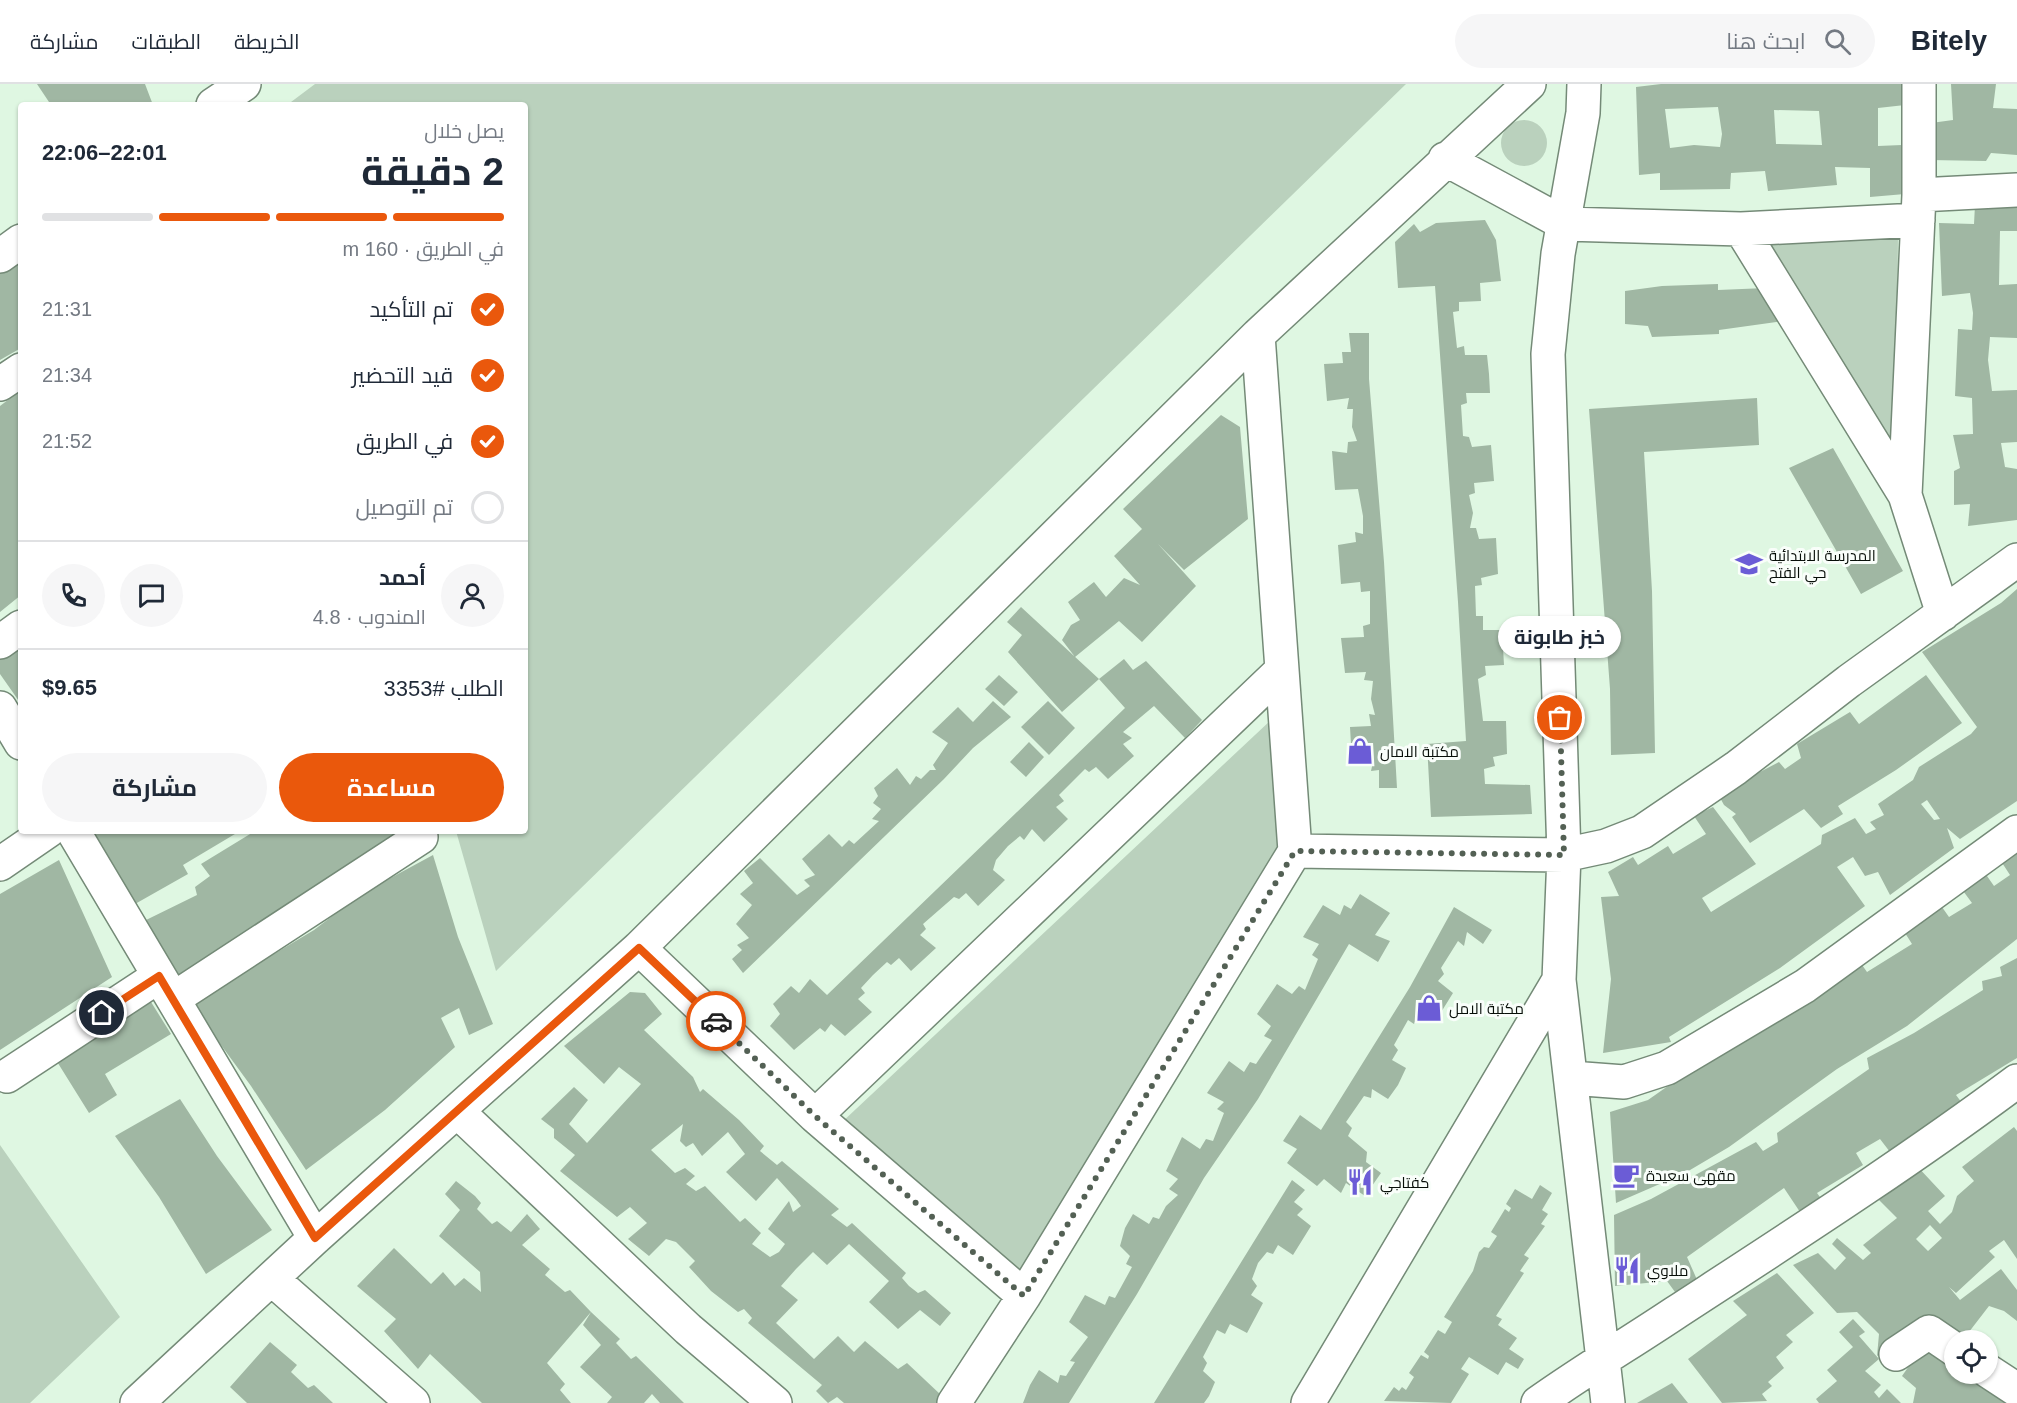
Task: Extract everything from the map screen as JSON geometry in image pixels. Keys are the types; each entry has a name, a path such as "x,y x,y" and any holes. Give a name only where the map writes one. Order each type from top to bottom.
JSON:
{"street":[{"path":"217,102 243,84"},
{"path":"137,1403 315,1238 639,948 1258,334 1445,159 1529,84"},
{"path":"1584,84 1583,113 1552,302 1548,354 1564,855 1559,980 1608,1403"},
{"path":"1905,495 1918,208 1919,84"},
{"path":"1445,159 1565,224 1741,229 1918,208 2017,190"},
{"path":"1741,229 1905,495 1943,614"},
{"path":"0,256 18,242"},
{"path":"954,1403 1024,1296 1295,851 1258,334"},
{"path":"0,384 18,372"},
{"path":"1295,851 1564,855 1606,846 1642,832 1736,768 2017,560"},
{"path":"0,642 18,629"},
{"path":"815,1116 1282,670"},
{"path":"0,708 18,738"},
{"path":"1571,1078 1624,1082 1667,1068 1805,986 2017,832"},
{"path":"0,864 44,834"},
{"path":"75,834 315,1238"},
{"path":"7,1076 166,987 421,837"},
{"path":"639,948 815,1116 1024,1296"},
{"path":"1308,1403 1559,980"},
{"path":"1538,1403 1603,1357 1672,1315 1941,1137 2017,1081"},
{"path":"458,1112 688,1329 775,1403"},
{"path":"272,1279 413,1403"},
{"path":"1896,1354 1929,1332 1944,1342"},
{"path":"1998,1378 2017,1390"}],"green space":[{"path":"315,84 1406,84 496,971 457,834 528,834 528,102 291,102"},
{"path":"1524,120 1540,127 1547,143 1540,159 1524,166 1508,159 1501,143 1508,127"},
{"path":"1898,235 1896,460 1770,244"},
{"path":"1271,720 1283,847 1021,1271 840,1124"},
{"path":"0,1145 120,1317 30,1403 0,1403"}],"building":[{"path":"37,84 145,84 152,102 49,102"},
{"path":"1661,84 1902,84 1905,105 1878,108 1878,146 1902,145 1905,194 1870,197 1870,168 1835,167 1837,185 1768,191 1765,171 1731,173 1730,189 1660,190 1660,173 1639,175 1636,87","holes":["1718,107 1722,134 1720,147 1694,145 1670,148 1665,109","1774,110 1819,111 1822,145 1776,144"]},
{"path":"1951,84 1996,84 1993,108 2017,109 2017,155 1991,153 1986,161 1930,160 1931,123 1953,120"},
{"path":"1975,205 2017,205 2017,231 2000,231 1999,285 2017,284 2017,338 1990,337 1988,360 1992,391 2017,390 2017,442 2001,443 2005,467 2017,469 2017,520 1968,526 1970,504 1954,505 1954,471 1960,468 1953,435 1973,434 1972,398 1955,396 1958,329 1972,330 1973,313 1970,293 1942,296 1939,223 1974,224"},
{"path":"1485,220 1496,240 1501,281 1480,283 1481,301 1459,302 1459,311 1453,312 1457,348 1464,346 1465,355 1487,355 1489,374 1490,393 1466,393 1467,403 1461,405 1463,436 1469,437 1472,447 1491,445 1494,481 1474,483 1475,493 1469,495 1473,513 1470,528 1476,528 1479,539 1496,538 1498,574 1481,578 1482,585 1475,586 1476,616 1483,616 1483,630 1502,630 1504,665 1485,666 1486,675 1478,679 1483,721 1506,721 1507,754 1493,757 1495,766 1484,769 1485,784 1530,785 1532,814 1431,817 1427,744 1466,741 1458,602 1435,286 1398,288 1395,242 1414,224 1420,232 1436,223"},
{"path":"18,250 18,350 0,360 0,262"},
{"path":"1718,284 1718,290 1766,288 1783,321 1719,330 1719,334 1652,337 1648,326 1625,324 1625,291 1662,286"},
{"path":"1349,333 1369,333 1369,379 1384,562 1397,788 1379,788 1379,770 1371,771 1373,762 1352,762 1350,727 1371,726 1369,714 1375,715 1371,699 1373,681 1364,680 1366,672 1345,673 1341,638 1364,637 1363,626 1370,624 1370,591 1361,592 1360,582 1341,584 1338,545 1356,542 1355,532 1363,534 1363,516 1358,489 1335,490 1332,451 1347,453 1348,442 1357,441 1352,427 1353,409 1347,409 1349,398 1327,401 1324,364 1343,363 1342,352 1351,352"},
{"path":"18,392 18,597 0,612 0,406"},
{"path":"1757,398 1759,445 1644,452 1652,591 1655,753 1611,755 1610,689 1589,409"},
{"path":"1221,415 1240,427 1248,519 1184,570 1158,544 1196,586 1142,642 1119,621 1075,657 1062,640 1071,625 1080,620 1068,602 1094,582 1106,597 1124,578 1140,585 1114,556 1142,529 1123,509"},
{"path":"1833,448 1903,571 1861,594 1789,468"},
{"path":"2017,589 2017,801 1960,839 1947,828 1954,848 1890,895 1878,872 1865,876 1853,857 1837,867 1865,906 1780,968 1669,1037 1671,1042 1603,1053 1611,979 1601,897 1619,896 1608,872 1633,857 1638,865 1668,846 1673,854 1706,834 1694,816 1713,807 1756,864 1702,898 1711,912 1821,844 1822,835 1855,818 1866,834 1876,829 1870,822 1884,815 1878,804 1913,780 1919,767 1971,734 1977,727 1922,652 2001,603","holes":["1927,800 1940,819 1934,820 1921,804"]},
{"path":"1021,607 1099,679 1062,712 1008,652 1022,635 1007,622"},
{"path":"18,638 18,700 0,674 0,649"},
{"path":"1124,659 1133,670 1146,661 1202,720 1185,738 1154,706 1123,732 1132,738 1123,744 1134,756 1108,779 1096,767 1089,772 1085,769 1059,795 1064,801 1056,807 1068,819 1044,842 1032,829 1024,840 1020,836 1008,846 996,860 993,870 1005,880 978,906 966,893 959,899 954,897 923,924 926,929 920,935 936,948 911,971 899,958 891,965 887,962 861,988 865,993 858,999 872,1012 845,1036 831,1024 825,1032 820,1028 794,1050 770,1026 780,1014 773,1004 791,986 799,993 810,979 827,995 1125,708 1099,679"},
{"path":"999,675 1018,692 1004,706 985,689"},
{"path":"1926,675 1962,723 1896,770 1838,806 1843,814 1821,828 1804,809 1750,843 1732,817 1736,814 1724,805 1718,794 1779,762 1785,769 1801,758 1797,744 1850,712 1859,724"},
{"path":"993,701 1011,717 973,748 944,779 743,973 732,959 742,950 737,945 749,938 736,924 752,905 740,894 753,883 744,871 760,858 797,895 810,886 804,880 815,875 802,859 829,834 842,847 849,840 854,844 879,821 872,819 881,809 873,803 878,796 874,788 897,768 910,785 916,776 921,779 930,770 936,770 933,765 948,743 932,732 958,707 973,722"},
{"path":"1048,701 1075,728 1049,755 1021,727"},
{"path":"1029,742 1044,757 1026,777 1010,762"},
{"path":"91,834 235,834 183,865 188,874 135,904"},
{"path":"250,834 399,834 228,947 177,976 144,921 197,895 195,887 210,876 201,864"},
{"path":"2017,844 2017,939 1907,1026 1837,1069 1729,1147 1685,1173 1616,1203 1610,1112 1648,1100 1855,955 1867,972 1912,944 1900,925 1937,900 1949,917 1972,903 1958,884 1980,866 1994,886 2010,875 1997,855"},
{"path":"433,855 458,937 493,1024 469,1035 459,1008 441,1018 455,1047 385,1110 306,1170 251,1086 191,1004 314,930 361,894"},
{"path":"59,860 112,977 0,1050 0,894"},
{"path":"1360,894 1390,913 1375,935 1390,941 1378,962 1349,944 1258,1099 1204,1178 1137,1294 1069,1403 1023,1403 1039,1370 1058,1383 1060,1375 1066,1376 1075,1362 1070,1361 1088,1337 1069,1322 1085,1295 1105,1305 1109,1296 1115,1298 1132,1267 1126,1264 1130,1256 1120,1246 1125,1228 1133,1214 1149,1224 1153,1217 1159,1219 1166,1206 1178,1195 1169,1189 1178,1179 1166,1171 1182,1137 1200,1149 1206,1139 1213,1141 1224,1113 1217,1109 1224,1102 1207,1093 1229,1061 1244,1072 1250,1062 1256,1064 1272,1040 1264,1036 1271,1026 1257,1014 1277,984 1292,994 1299,986 1305,990 1318,959 1312,955 1319,944 1303,937 1323,905 1340,915 1344,905 1351,909"},
{"path":"1454,907 1492,930 1483,944 1467,932 1464,946 1458,941 1441,968 1444,974 1438,981 1453,993 1435,1022 1419,1013 1414,1024 1408,1020 1394,1045 1398,1050 1392,1060 1406,1068 1398,1085 1388,1099 1372,1089 1371,1098 1364,1096 1346,1122 1352,1128 1348,1136 1367,1152 1366,1162 1381,1173 1365,1196 1346,1183 1341,1193 1324,1179 1317,1186 1287,1163 1297,1149 1283,1141 1300,1115 1321,1130 1410,987"},
{"path":"2017,958 2017,1058 1956,1095 1962,1103 1890,1152 1880,1139 1856,1153 1863,1165 1817,1193 1825,1204 1804,1218 1784,1188 1687,1257 1698,1282 1675,1292 1667,1281 1615,1286 1614,1215 1651,1199 1756,1142 1763,1151 1778,1142 1777,1133 1869,1069 1867,1058 1914,1033 1983,990 1982,981 2002,976 2000,967"},
{"path":"630,992 645,993 662,1014 644,1030 693,1077 700,1092 703,1089 739,1120 764,1146 760,1151 777,1165 782,1161 839,1209 831,1215 847,1227 852,1223 906,1273 902,1278 909,1286 918,1293 925,1290 951,1313 940,1326 920,1310 898,1329 869,1302 889,1281 849,1244 827,1265 813,1252 796,1269 781,1286 798,1300 776,1323 814,1359 838,1336 854,1352 865,1341 898,1369 907,1363 941,1395 937,1403 844,1403 837,1397 828,1403 816,1391 822,1385 748,1323 752,1318 744,1309 738,1312 711,1291 689,1267 695,1261 676,1242 666,1239 649,1256 628,1239 647,1223 630,1207 617,1217 560,1171 575,1155 554,1138 554,1129 541,1119 574,1087 588,1100 569,1124 587,1143 641,1084 619,1067 604,1084 564,1046","holes":["683,1124 680,1141 686,1147 693,1143 702,1156 728,1132 745,1154 726,1172 756,1201 777,1178 796,1199 801,1206 793,1212 789,1201 768,1229 785,1244 779,1252 770,1257 752,1244 761,1233 745,1218 740,1222 705,1186 696,1191 686,1184 695,1176 685,1168 675,1173 651,1150"]},
{"path":"151,1002 171,1034 105,1074 117,1095 89,1113 56,1060"},
{"path":"180,1099 217,1156 272,1230 206,1274 159,1197 115,1136"},
{"path":"2014,1127 2017,1131 2017,1259 2004,1240 1989,1251 1995,1257 1956,1293 1949,1287 1960,1300 2001,1269 2017,1290 2017,1321 2004,1311 1989,1306 1970,1330 1948,1330 1935,1320 1877,1356 1879,1334 1857,1312 1837,1313 1793,1265 1818,1253 1835,1270 1846,1258 1832,1244 1837,1238 1863,1260 1871,1253 1863,1245 1897,1218 1879,1200 1916,1165 1945,1196 1928,1211 1940,1224 1952,1212 1957,1196 1974,1181 1962,1167","holes":["1930,1225 1942,1238 1928,1251 1916,1239"]},
{"path":"1292,1180 1305,1190 1294,1202 1303,1209 1297,1215 1311,1226 1293,1255 1278,1245 1273,1254 1267,1252 1258,1263 1252,1279 1257,1286 1251,1295 1263,1303 1247,1333 1230,1324 1225,1334 1217,1330 1203,1357 1207,1363 1203,1371 1215,1382 1209,1396 1204,1403 1154,1403"},
{"path":"456,1181 481,1203 477,1209 492,1224 497,1221 511,1232 527,1214 540,1229 522,1245 550,1269 545,1275 565,1292 570,1290 591,1312 547,1363 565,1384 560,1390 571,1403 482,1403 430,1354 418,1369 384,1331 396,1319 357,1286 394,1248 431,1284 443,1272 455,1286 464,1278 481,1292 480,1272 439,1236 460,1210 445,1194"},
{"path":"1540,1185 1552,1193 1542,1210 1548,1214 1541,1224 1545,1226 1524,1255 1529,1258 1520,1271 1524,1273 1496,1316 1502,1319 1498,1325 1517,1338 1509,1349 1524,1359 1518,1369 1506,1362 1498,1375 1469,1357 1461,1369 1469,1374 1451,1403 1384,1401 1394,1387 1399,1391 1402,1387 1406,1390 1414,1377 1409,1373 1421,1355 1428,1359 1429,1356 1424,1352 1438,1330 1445,1334 1452,1322 1444,1317 1473,1271 1479,1252 1484,1247 1489,1248 1497,1236 1491,1232 1505,1209 1509,1212 1511,1208 1506,1204 1515,1189 1532,1199"},
{"path":"1777,1273 1814,1313 1786,1335 1793,1342 1776,1357 1784,1368 1768,1382 1772,1386 1762,1394 1767,1401 1722,1403 1688,1359 1747,1315 1733,1301"},
{"path":"591,1312 620,1339 616,1343 631,1359 636,1356 684,1403 660,1403 652,1394 644,1403 607,1403 612,1397 580,1367 601,1345 583,1325"},
{"path":"1853,1319 1865,1332 1859,1336 1879,1359 1865,1371 1881,1385 1874,1392 1879,1398 1887,1389 1901,1403 1819,1403 1816,1399 1837,1381 1827,1370 1853,1347 1839,1332"},
{"path":"270,1342 297,1365 291,1372 308,1388 314,1385 333,1403 247,1403 230,1387"},
{"path":"1923,1346 1944,1360 1944,1384 1995,1384 2017,1403 1913,1403 1916,1388 1902,1376"},
{"path":"1672,1383 1688,1403 1637,1403"}],"way so far":[{"path":"716,1021 815,1116 1024,1296 1295,851 1564,855 1560,718"}],"place":[{"name":"المدرسة الابتدائية حي الفتح","path":"1749,564"},
{"name":"خبز طابونة","path":"1560,718"},
{"name":"مكتبة الامان","path":"1360,751"},
{"name":"مكتبة الامل","path":"1429,1008"},
{"name":"مقهى سعيدة","path":"1626,1175"},
{"name":"كفتاجي","path":"1360,1182"},
{"name":"ملاوي","path":"1627,1270"}],"route":[{"path":"102,1013 159,976 315,1238 639,948 716,1021"}]}
